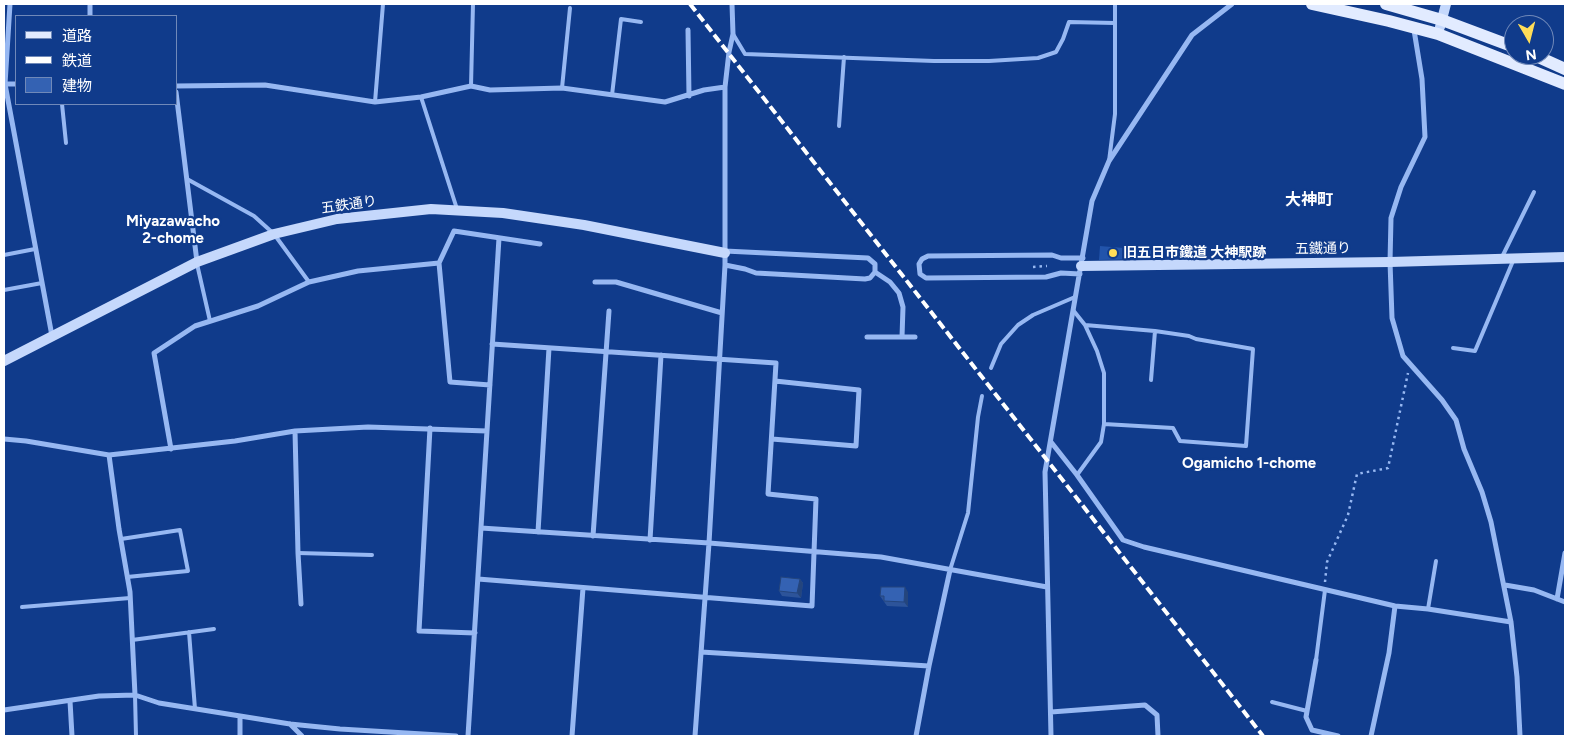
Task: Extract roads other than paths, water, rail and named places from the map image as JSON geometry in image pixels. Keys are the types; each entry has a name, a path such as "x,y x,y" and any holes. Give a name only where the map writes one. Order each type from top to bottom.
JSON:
{"main road":[{"path":"1312,4 1438,34 1565,84"},
{"path":"1386,4 1410,7 1504,43"}],"street":[{"path":"10,4 4,84 52,336"},
{"path":"695,736 709,543 725,265 725,87 733,34 732,4"},
{"path":"1051,736 1045,472 1092,201 1109,161 1192,36 1232,4"},
{"path":"1438,34 1446,4"},
{"path":"1413,27 1422,79 1425,137 1401,187 1391,218 1392,318 1403,356 1442,400 1456,420 1464,449 1482,492 1491,522 1511,622 1522,736"},
{"path":"688,30 689,96"},
{"path":"178,86 265,85 376,102 421,97 470,86 490,90 562,88 665,102 704,90 725,87"},
{"path":"178,105 197,262"},
{"name":"五鉄通り","path":"4,361 197,262 274,234 337,219 431,208 457,209 503,213 584,225 725,252"},
{"path":"490,385 450,382 439,262 454,232 540,244"},
{"path":"468,736 499,238"},
{"path":"725,252 868,258 875,264 875,272 870,278 865,279 756,273 725,265"},
{"path":"1052,255 1081,266 1046,278 926,278 920,274 918,264 928,256 1052,255"},
{"name":"五鐵通り","path":"1081,266 1390,262 1565,257"},
{"path":"171,449 154,353 195,326 258,306 309,282 358,271 439,262"},
{"path":"875,272 890,282 899,293 903,307 902,337"},
{"path":"595,282 616,282 722,312"},
{"path":"593,536 609,311"},
{"path":"867,337 915,337"},
{"path":"478,579 812,606 816,499 768,494 776,363 492,344"},
{"path":"538,532 549,348"},
{"path":"650,540 661,355"},
{"path":"772,440 856,446 859,390 775,381"},
{"path":"4,440 26,441 109,456 235,441 295,431 430,428 487,431"},
{"path":"430,428 419,631 474,634"},
{"path":"295,431 301,604"},
{"path":"1051,442 1123,540 1144,547 1395,606 1428,609 1511,622"},
{"path":"109,456 130,598 135,695"},
{"path":"481,528 709,543 881,557 1047,588"},
{"path":"1556,598 1565,553"},
{"path":"916,736 950,570"},
{"path":"1504,585 1534,590 1565,602"},
{"path":"572,736 583,588"},
{"path":"1371,736 1389,653 1395,606"},
{"path":"701,652 929,666"},
{"path":"1316,660 1306,717 1312,730 1338,736"},
{"path":"4,710 99,696 135,695 159,703 290,724 456,736"},
{"path":"70,701 72,736"},
{"path":"1051,712 1145,705 1157,715 1158,736"},
{"path":"240,716 240,736"},
{"path":"290,724 302,736"}],"lane":[{"path":"376,102 383,4"},
{"path":"470,86 473,4"},
{"path":"1109,161 1114,114 1115,4"},
{"path":"562,88 570,8"},
{"path":"612,95 621,20 640,22"},
{"path":"733,34 745,54 934,61 1038,58 1056,52 1069,22 1115,23"},
{"path":"839,126 844,57"},
{"path":"421,97 457,209"},
{"path":"62,105 66,143"},
{"path":"187,178 254,216 274,234 309,282"},
{"path":"1501,259 1534,192"},
{"path":"4,255 35,248"},
{"path":"1453,348 1475,351 1514,259"},
{"path":"197,262 210,321"},
{"path":"4,290 42,283"},
{"path":"990,368 1001,344 1018,325 1033,315 1075,297"},
{"path":"1073,310 1085,325 1097,351 1104,373 1104,424 1101,442 1077,475"},
{"path":"1085,325 1155,331 1253,349 1246,446 1180,441 1174,428 1104,424"},
{"path":"1151,380 1155,331"},
{"path":"950,570 968,513 982,396"},
{"path":"120,539 180,530 188,571 127,577"},
{"path":"298,553 372,555"},
{"path":"1428,609 1436,561"},
{"path":"1316,660 1324,590"},
{"path":"22,607 130,598"},
{"path":"132,640 214,629"},
{"path":"189,632 195,709"},
{"path":"135,695 136,736"},
{"path":"1272,702 1307,712"}],"railway":[{"path":"690,4 1263,736"}],"place":[{"name":"旧五日市鐵道 大神駅跡","path":"1113,253"}],"district":[{"name":"大神町","path":"1309,200"},
{"name":"Miyazawacho 2-chome","path":"173,230"},
{"name":"Ogamicho 1-chome","path":"1249,464"}]}
